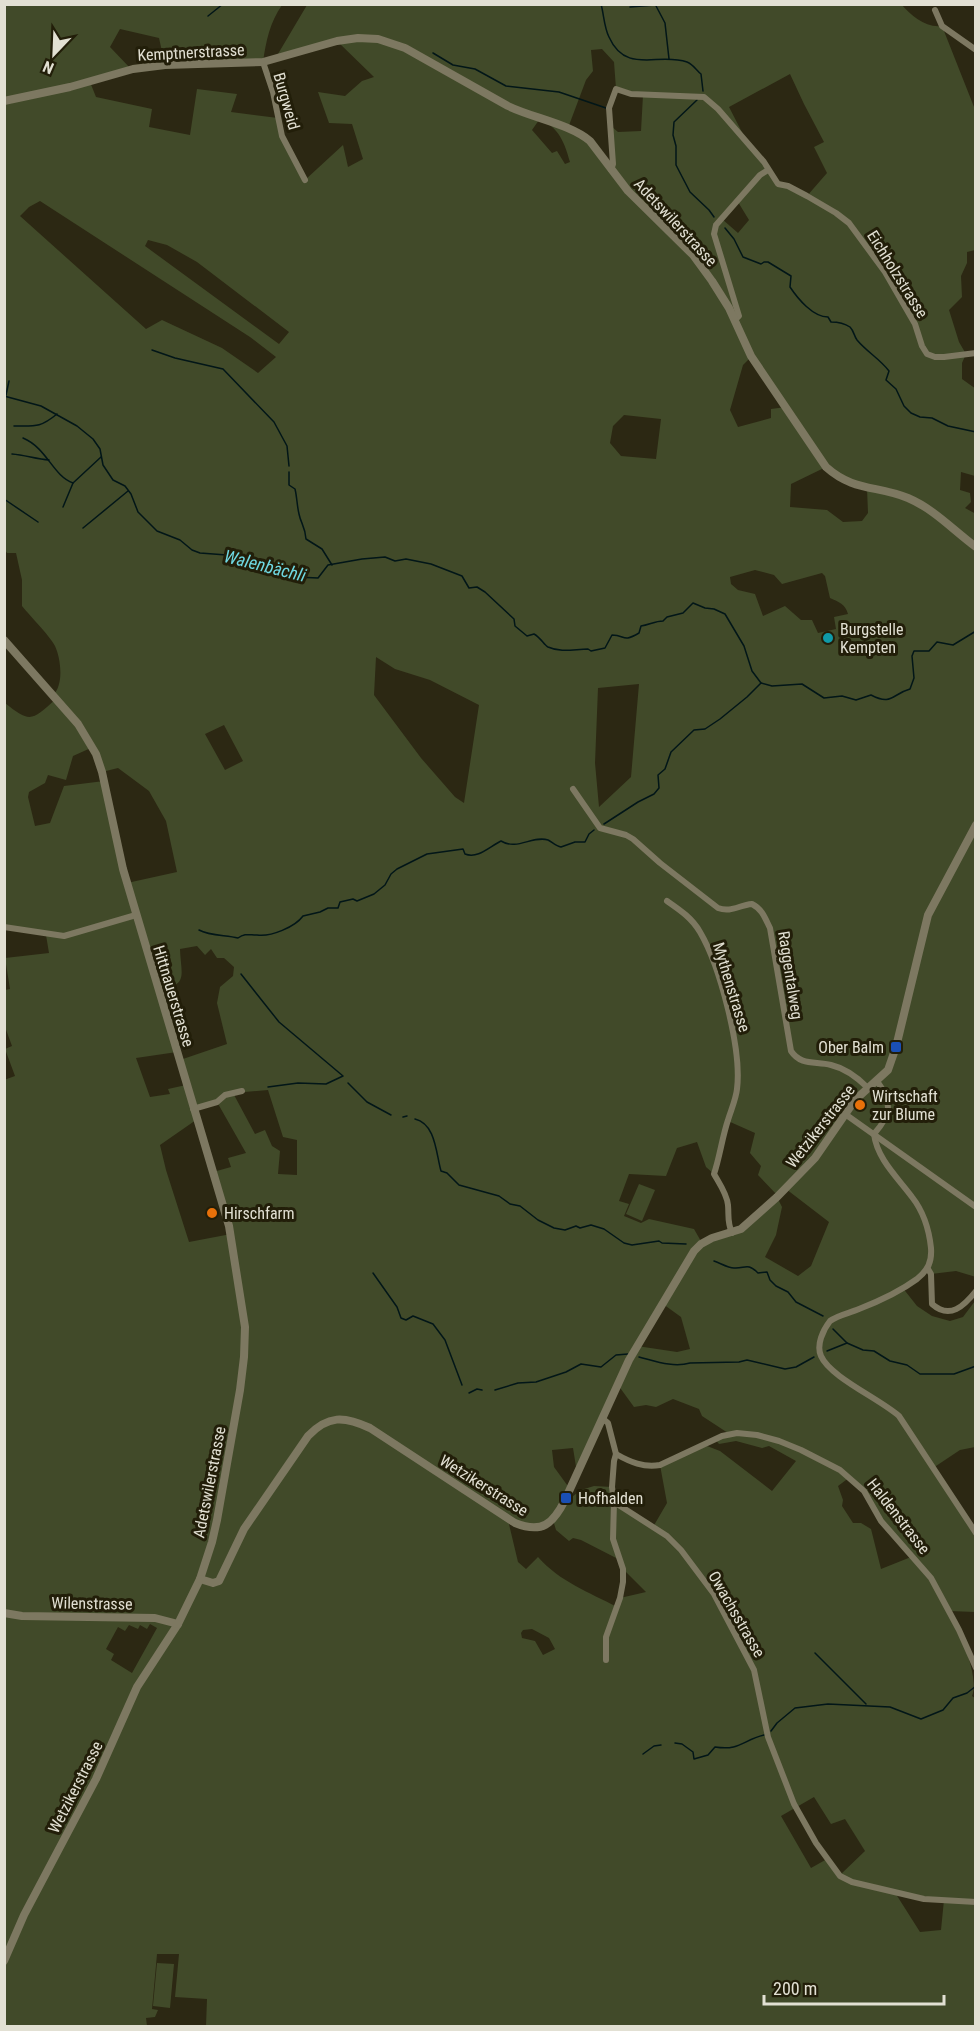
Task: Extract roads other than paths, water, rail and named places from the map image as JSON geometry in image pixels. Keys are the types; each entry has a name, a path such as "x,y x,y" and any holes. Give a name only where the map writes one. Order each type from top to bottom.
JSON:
{"street":[{"path":"935,10 942,26 975,50"},
{"name":"Adetswilerstrasse","path":"275,59 338,41 358,38 378,39 422,56 526,115 577,132 590,141 635,200 693,255 719,291 751,356 826,467 852,484 897,494 922,504 975,548"},
{"name":"Kemptnerstrasse","path":"4,102 147,66 263,62 275,59"},
{"name":"Burgweid","path":"263,62 273,92 282,136 304,180"},
{"name":"Eichholzstrasse","path":"611,170 613,164 609,108 616,90 631,94 704,97 718,109 778,184 788,186 807,196 837,213 849,223 885,272 915,324 927,354 944,357 975,353"},
{"path":"735,320 740,316 740,312 730,291 714,234 716,225 760,175 768,170"},
{"name":"Hittnauerstrasse","path":"4,640 78,724 96,754 102,772 118,851 231,1234 243,1307 245,1342 240,1390"},
{"name":"Raggentalweg","path":"573,789 600,828 626,834 718,908 725,911 752,904 758,907 770,928 791,1051 802,1061 840,1068 868,1088"},
{"name":"Wetzikerstrasse","path":"4,1961 24,1915 96,1779 137,1687 178,1624 200,1579 213,1583 219,1581 244,1529 313,1431 328,1421 346,1419 370,1428 508,1519 532,1528 548,1524 558,1512 636,1346 694,1251 712,1238 732,1233 747,1224 799,1176 815,1158 855,1100 888,1070 928,915 975,825"},
{"name":"Mythenstrasse","path":"667,901 688,916 700,933 713,961 735,1040 737,1091 714,1174 726,1196 727,1223 732,1233"},
{"path":"4,927 64,936 136,915"},
{"path":"877,1081 887,1098 888,1115 874,1134 875,1142 886,1163 913,1199 927,1225 931,1254 928,1269 915,1280 865,1307 830,1321 819,1344 820,1354 834,1371 888,1406 899,1416 975,1533"},
{"path":"193,1109 217,1102 225,1095 243,1091"},
{"path":"846,1114 975,1207"},
{"path":"928,1269 931,1274 932,1304 938,1309 952,1312 960,1309 975,1291"},
{"name":"Adetswilerstrasse","path":"200,1579 212,1542 240,1390"},
{"path":"602,1418 608,1423 616,1454 612,1487 613,1539 623,1569 620,1598 606,1637 606,1660"},
{"name":"Haldenstrasse","path":"616,1454 639,1464 653,1466 722,1436 737,1433 779,1441 840,1470 864,1491 881,1521 931,1578 959,1630 975,1668"},
{"name":"Owachsstrasse","path":"614,1502 667,1536 681,1550 714,1594 754,1670 768,1737 795,1804 806,1827 827,1859 846,1880 924,1899 975,1902"},
{"name":"Wilenstrasse","path":"4,1613 22,1616 155,1618 178,1624"}],"waterway":[{"path":"208,16 223,4"},
{"path":"601,4 607,33 616,49 624,56 634,59 665,59 689,63 701,74 703,91"},
{"path":"655,4 665,23 669,59"},
{"path":"630,7 655,5"},
{"path":"433,53 453,65 475,69 506,86 559,92 606,108"},
{"path":"697,100 674,122 676,165 690,192 714,217"},
{"path":"725,228 734,239 743,257 761,264 768,262 791,276 790,287 806,306 817,314 828,317 831,322 850,327 857,340 889,371 886,380 896,389 904,406 911,413 920,417 932,418 948,426 976,432"},
{"path":"152,350 223,369 274,422 287,446 289,466"},
{"path":"6,395 9,381"},
{"name":"Walenbächli","path":"4,396 41,406 77,426 93,439 100,449 103,465 113,480 125,486 131,494 138,512 157,531 180,540 192,550 200,553 240,556 255,566 282,571 296,577 318,578 328,565 362,559 385,557 395,561 406,559 431,564 462,576 469,588 477,587 485,592 514,619 515,626 527,636 534,634 539,637 553,649 588,649 591,651 605,648 612,635 630,638 639,633 641,626 683,613 693,603 725,614 744,646 752,671 761,683 772,686 802,684 824,698 842,696 856,700 871,695 888,699 910,689 914,678 912,656 914,651 929,651 937,642 953,645 976,631"},
{"path":"14,426 37,425 57,414"},
{"path":"23,438 38,448 60,474 73,483"},
{"path":"12,454 49,460"},
{"path":"63,507 73,483 101,457"},
{"path":"289,472 289,485 295,489 306,539 322,549 332,565"},
{"path":"83,528 128,491"},
{"path":"4,499 38,522"},
{"path":"604,824 654,794 659,788 658,775 665,769 671,752 694,730 705,729 720,719 761,683"},
{"path":"199,930 238,938 245,935 276,933 294,924 303,916 328,908 338,908 340,902 353,899 357,901 374,894 385,885 397,869 427,854 463,849 465,854 474,855 501,841 507,844 519,844 537,839 548,840 561,847 575,842 585,842 594,830"},
{"path":"241,974 279,1022 343,1076 326,1084 298,1083 268,1087"},
{"path":"348,1083 367,1102 391,1115"},
{"path":"403,1117 407,1116"},
{"path":"415,1119 422,1122 431,1133 441,1171 447,1173 459,1185 499,1196 510,1204 520,1206 538,1220 554,1228 565,1230 576,1226 580,1228 591,1225 604,1229 624,1243 632,1245 659,1241 686,1244"},
{"path":"714,1261 732,1268 748,1267 758,1273 767,1272 770,1280 788,1292 796,1302 823,1316"},
{"path":"373,1273 397,1307 401,1318 406,1320 413,1316 433,1324 445,1340 462,1385"},
{"path":"833,1329 847,1343"},
{"path":"827,1351 847,1343 863,1350 874,1351 890,1361 907,1365 920,1374 954,1374 976,1366"},
{"path":"495,1390 518,1383 536,1382 566,1372 581,1364 601,1367 616,1355 628,1354"},
{"path":"639,1357 677,1365 747,1360 785,1369 796,1367 814,1357"},
{"path":"469,1393 477,1389 482,1390"},
{"path":"815,1653 866,1704"},
{"path":"771,1731 795,1708 828,1704 890,1707 921,1719 943,1710 953,1698 967,1693 976,1686"},
{"path":"675,1743 682,1744 693,1752 694,1759 708,1755 715,1747 730,1748 764,1735"},
{"path":"643,1754 654,1746 661,1745"}],"place":[{"name":"Burgstelle Kempten","path":"828,638"},
{"name":"Ober Balm","path":"896,1047"},
{"name":"Wirtschaft zur Blume","path":"860,1105"},
{"name":"Hirschfarm","path":"212,1213"},
{"name":"Hofhalden","path":"566,1498"}]}
